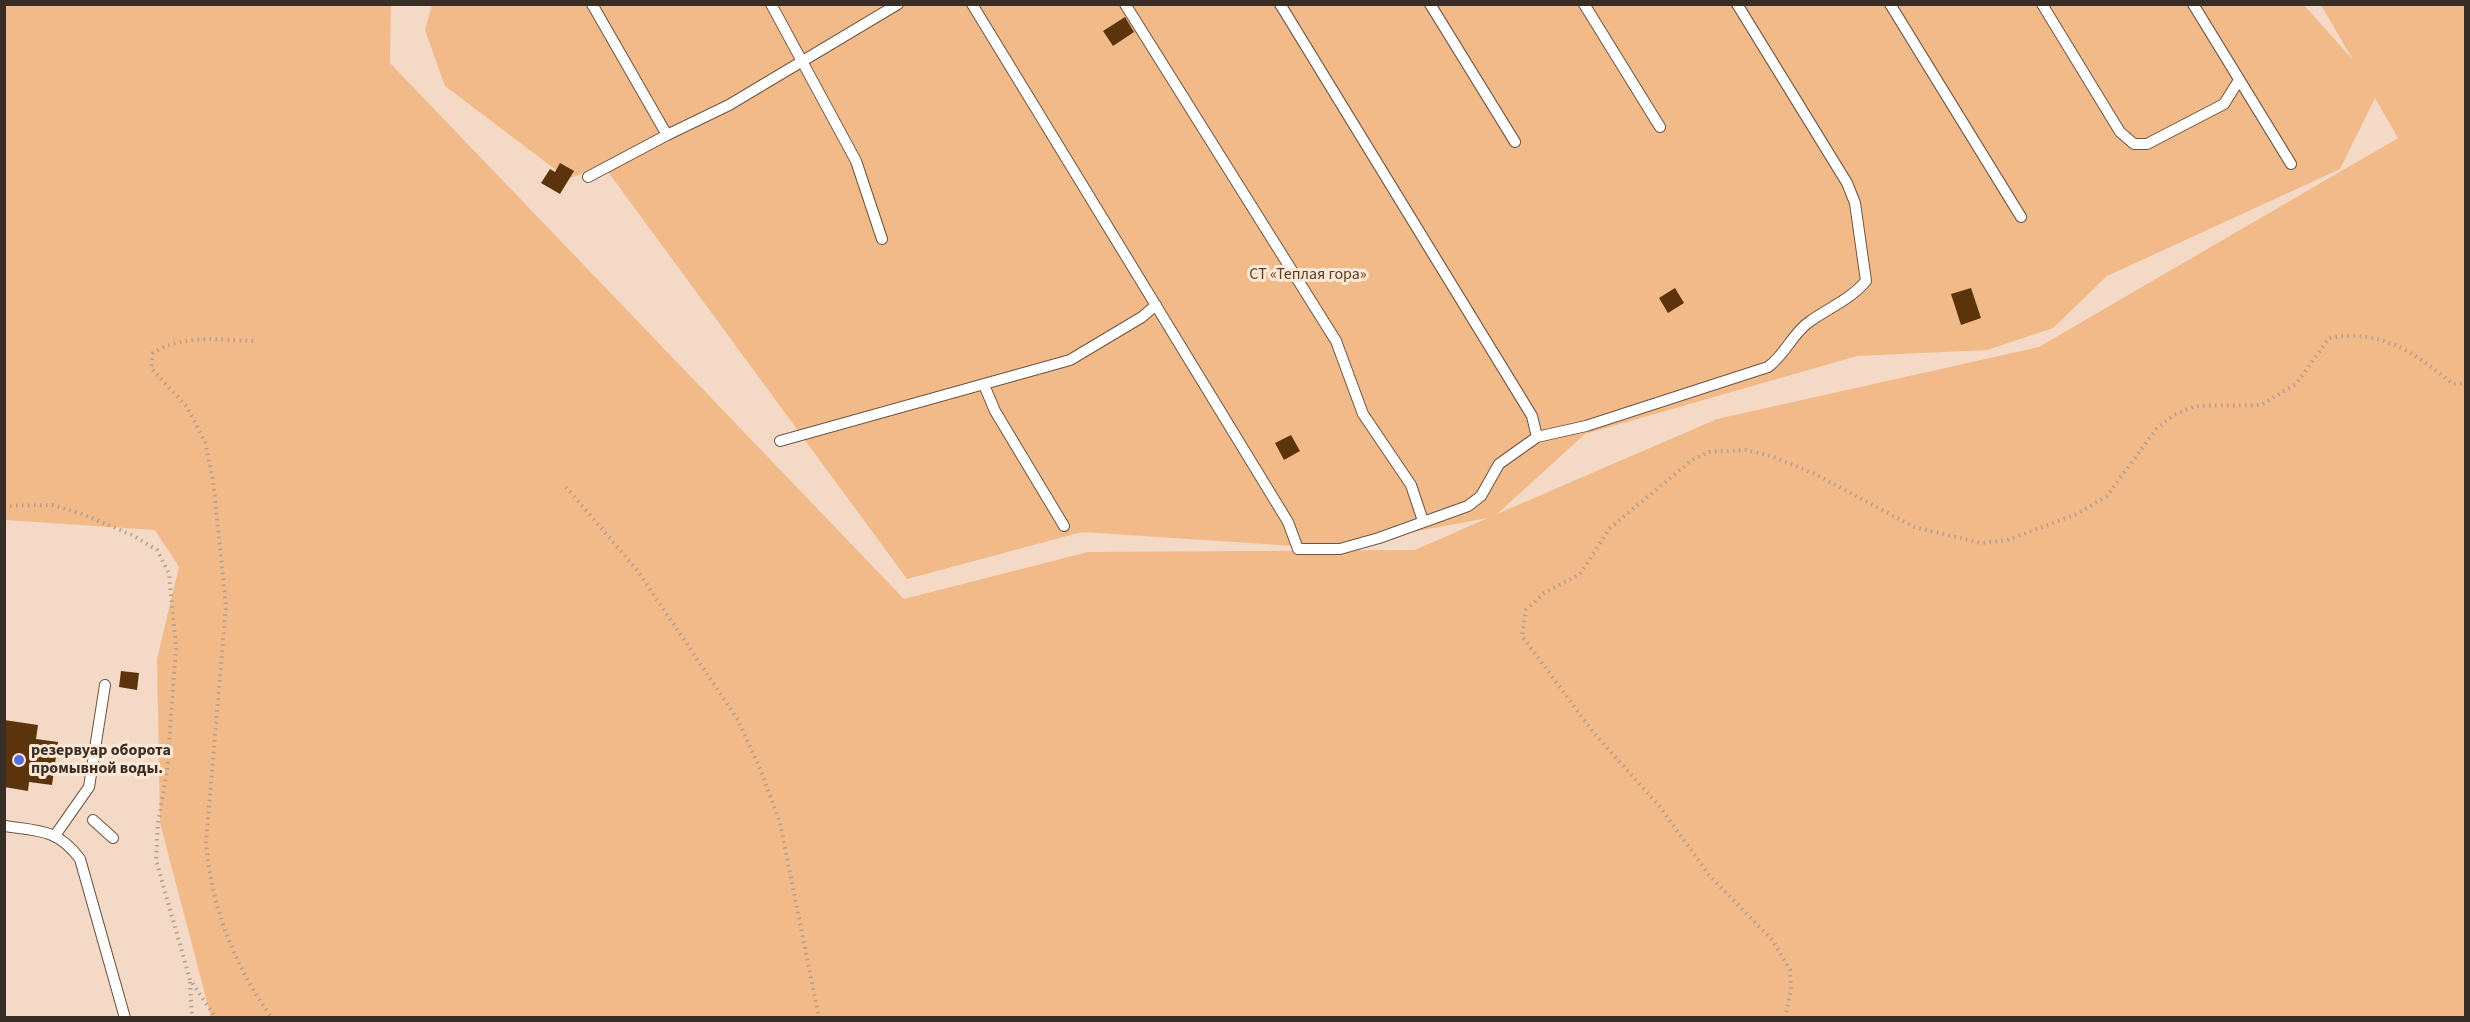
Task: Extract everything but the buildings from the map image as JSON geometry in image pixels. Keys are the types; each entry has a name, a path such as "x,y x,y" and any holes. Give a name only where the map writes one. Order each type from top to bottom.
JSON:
{"lane":[{"path":"592,4 667,135"},
{"path":"771,4 856,160 882,239"},
{"path":"588,177 729,105 898,4"},
{"path":"972,4 1288,522 1298,549 1340,549 1379,538 1468,506 1481,496 1498,464 1537,437 1586,426 1768,367 1778,360 1794,336 1808,322 1856,293 1866,281 1855,202 1847,183 1737,4"},
{"path":"1125,4 1335,341 1363,414 1411,485 1422,521"},
{"path":"1280,4 1532,416 1537,437"},
{"path":"1430,4 1515,142"},
{"path":"1584,4 1660,127"},
{"path":"1890,4 2020,218"},
{"path":"2042,4 2120,132 2134,144 2147,144 2224,104 2239,80"},
{"path":"2193,4 2291,164"},
{"path":"780,441 1070,360 1142,317 1156,305"},
{"path":"984,385 995,411 1064,526"},
{"path":"56,834 89,786 105,685"},
{"path":"93,820 113,838"},
{"path":"4,826 56,834 69,843 80,859 125,1017"}],"path":[{"path":"1785,1017 1791,990 1790,970 1773,941 1709,875 1660,807 1593,732 1522,636 1526,610 1544,593 1580,574 1610,528 1692,460 1709,452 1746,450 1771,456 1815,474 1914,527 1981,543 2007,540 2077,514 2107,496 2157,428 2174,415 2194,406 2261,405 2296,384 2329,338 2351,334 2396,344 2421,357 2454,384 2466,383"},
{"path":"253,341 202,339 167,344 153,353 151,368 187,407 205,442 213,480 226,606 206,842 209,876 222,924 251,989 272,1017"},
{"path":"566,487 637,570 738,720 761,771 780,823 819,1017"},
{"path":"4,506 52,505 82,514 132,535 157,550 169,574 176,648 167,771 158,823 156,860 190,980 192,1017"},
{"path":"190,980 216,1017"}],"green space":[{"name":"СТ «Теплая гора»","path":"2303,4 2353,60 2321,5 2465,5 2465,1017 211,1017 160,823 157,659 179,567 155,530 5,520 4,5 391,5 390,63 904,599 1088,552 1415,550 1488,518 1325,548 1082,532 907,579 603,165 568,179 445,86 425,30 432,5","holes":["2375,98 2398,138 2039,347 1717,419 1497,514 1585,434 1857,356 1987,350 2053,328 2107,276 2340,169"]}],"place":[{"name":"резервуар оборота промывной воды.","path":"19,760"}]}
